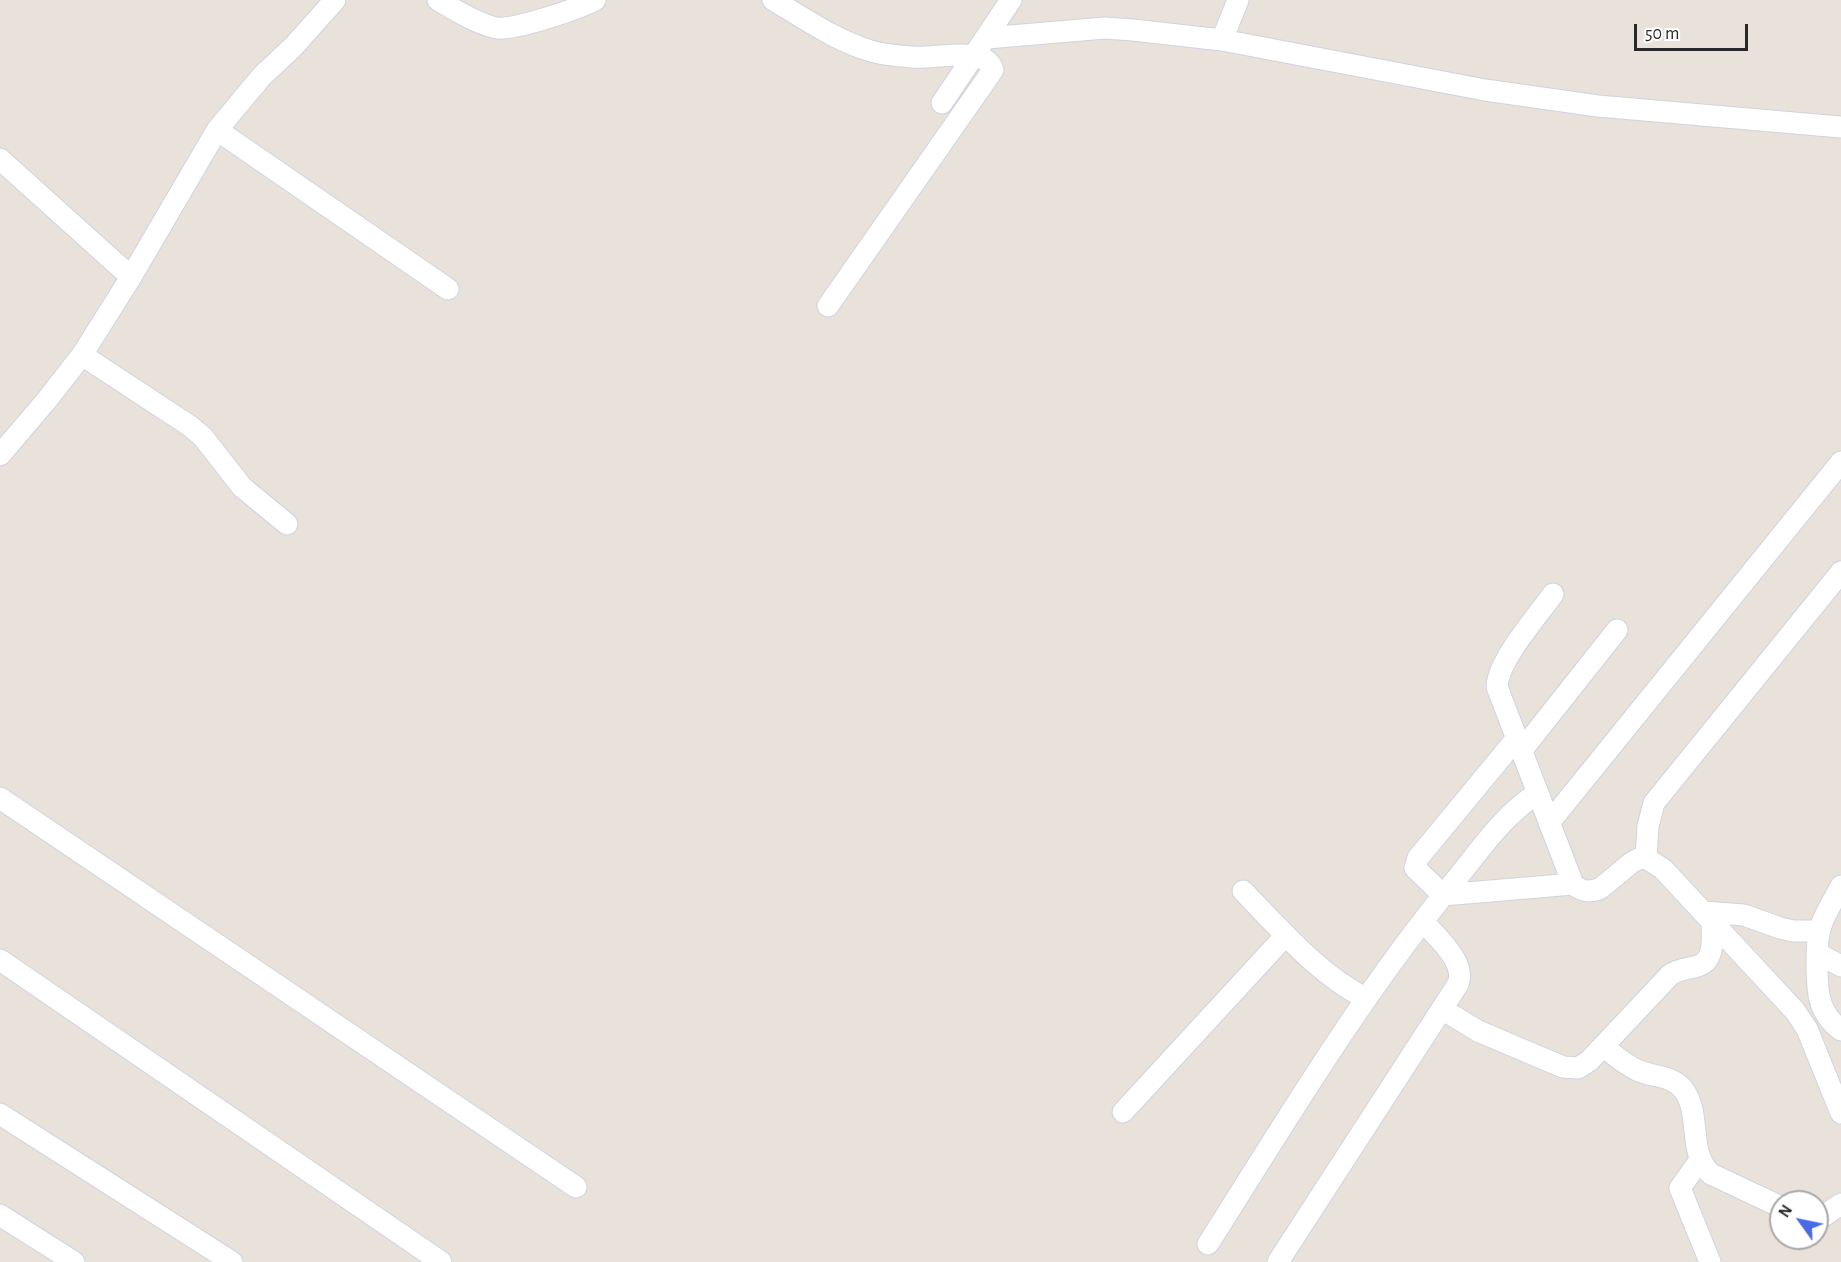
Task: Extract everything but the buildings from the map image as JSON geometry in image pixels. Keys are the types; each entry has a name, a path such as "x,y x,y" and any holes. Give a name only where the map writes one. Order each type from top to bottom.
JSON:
{"street":[{"path":"0,454 8,432 82,355 131,277 217,130 262,76 293,47 334,0"},
{"path":"438,0 497,28 535,21 595,0"},
{"path":"773,0 841,39 871,52 916,58 1105,28 1222,40 1485,90 1575,103 1841,127"},
{"path":"942,103 1011,0"},
{"path":"1222,40 1238,0"},
{"path":"828,306 991,75 993,70 981,46"},
{"path":"217,130 448,289"},
{"path":"0,159 131,277"},
{"path":"82,355 190,426 203,437 242,487 286,524"},
{"path":"1208,1244 1365,998 1443,895 1508,816 1538,805 1841,462"},
{"path":"1646,858 1648,826 1654,804 1841,572"},
{"path":"1553,594 1503,663 1497,687 1519,744 1538,805 1573,884 1579,889 1594,891 1638,859 1646,858 1663,869 1795,1011 1807,1029 1841,1111"},
{"path":"1573,884 1443,895 1417,872 1415,863 1617,630"},
{"path":"0,798 576,1187"},
{"path":"1819,931 1841,886"},
{"path":"1243,891 1286,935 1340,983 1365,998"},
{"path":"1707,917 1744,915 1793,931 1819,931"},
{"path":"1442,1009 1489,1036 1563,1067 1578,1068 1603,1046 1670,975 1706,961 1712,945 1707,917"},
{"path":"1278,1262 1458,984 1461,971 1457,962 1423,921"},
{"path":"1819,931 1832,956 1817,991 1825,1015 1841,1030"},
{"path":"1124,1112 1286,935"},
{"path":"0,960 441,1262"},
{"path":"1603,1046 1634,1069 1664,1077 1681,1086 1688,1095 1700,1160 1705,1169 1769,1201"},
{"path":"0,1114 232,1262"},
{"path":"1700,1160 1680,1188 1710,1262"},
{"path":"0,1215 74,1262"}]}
